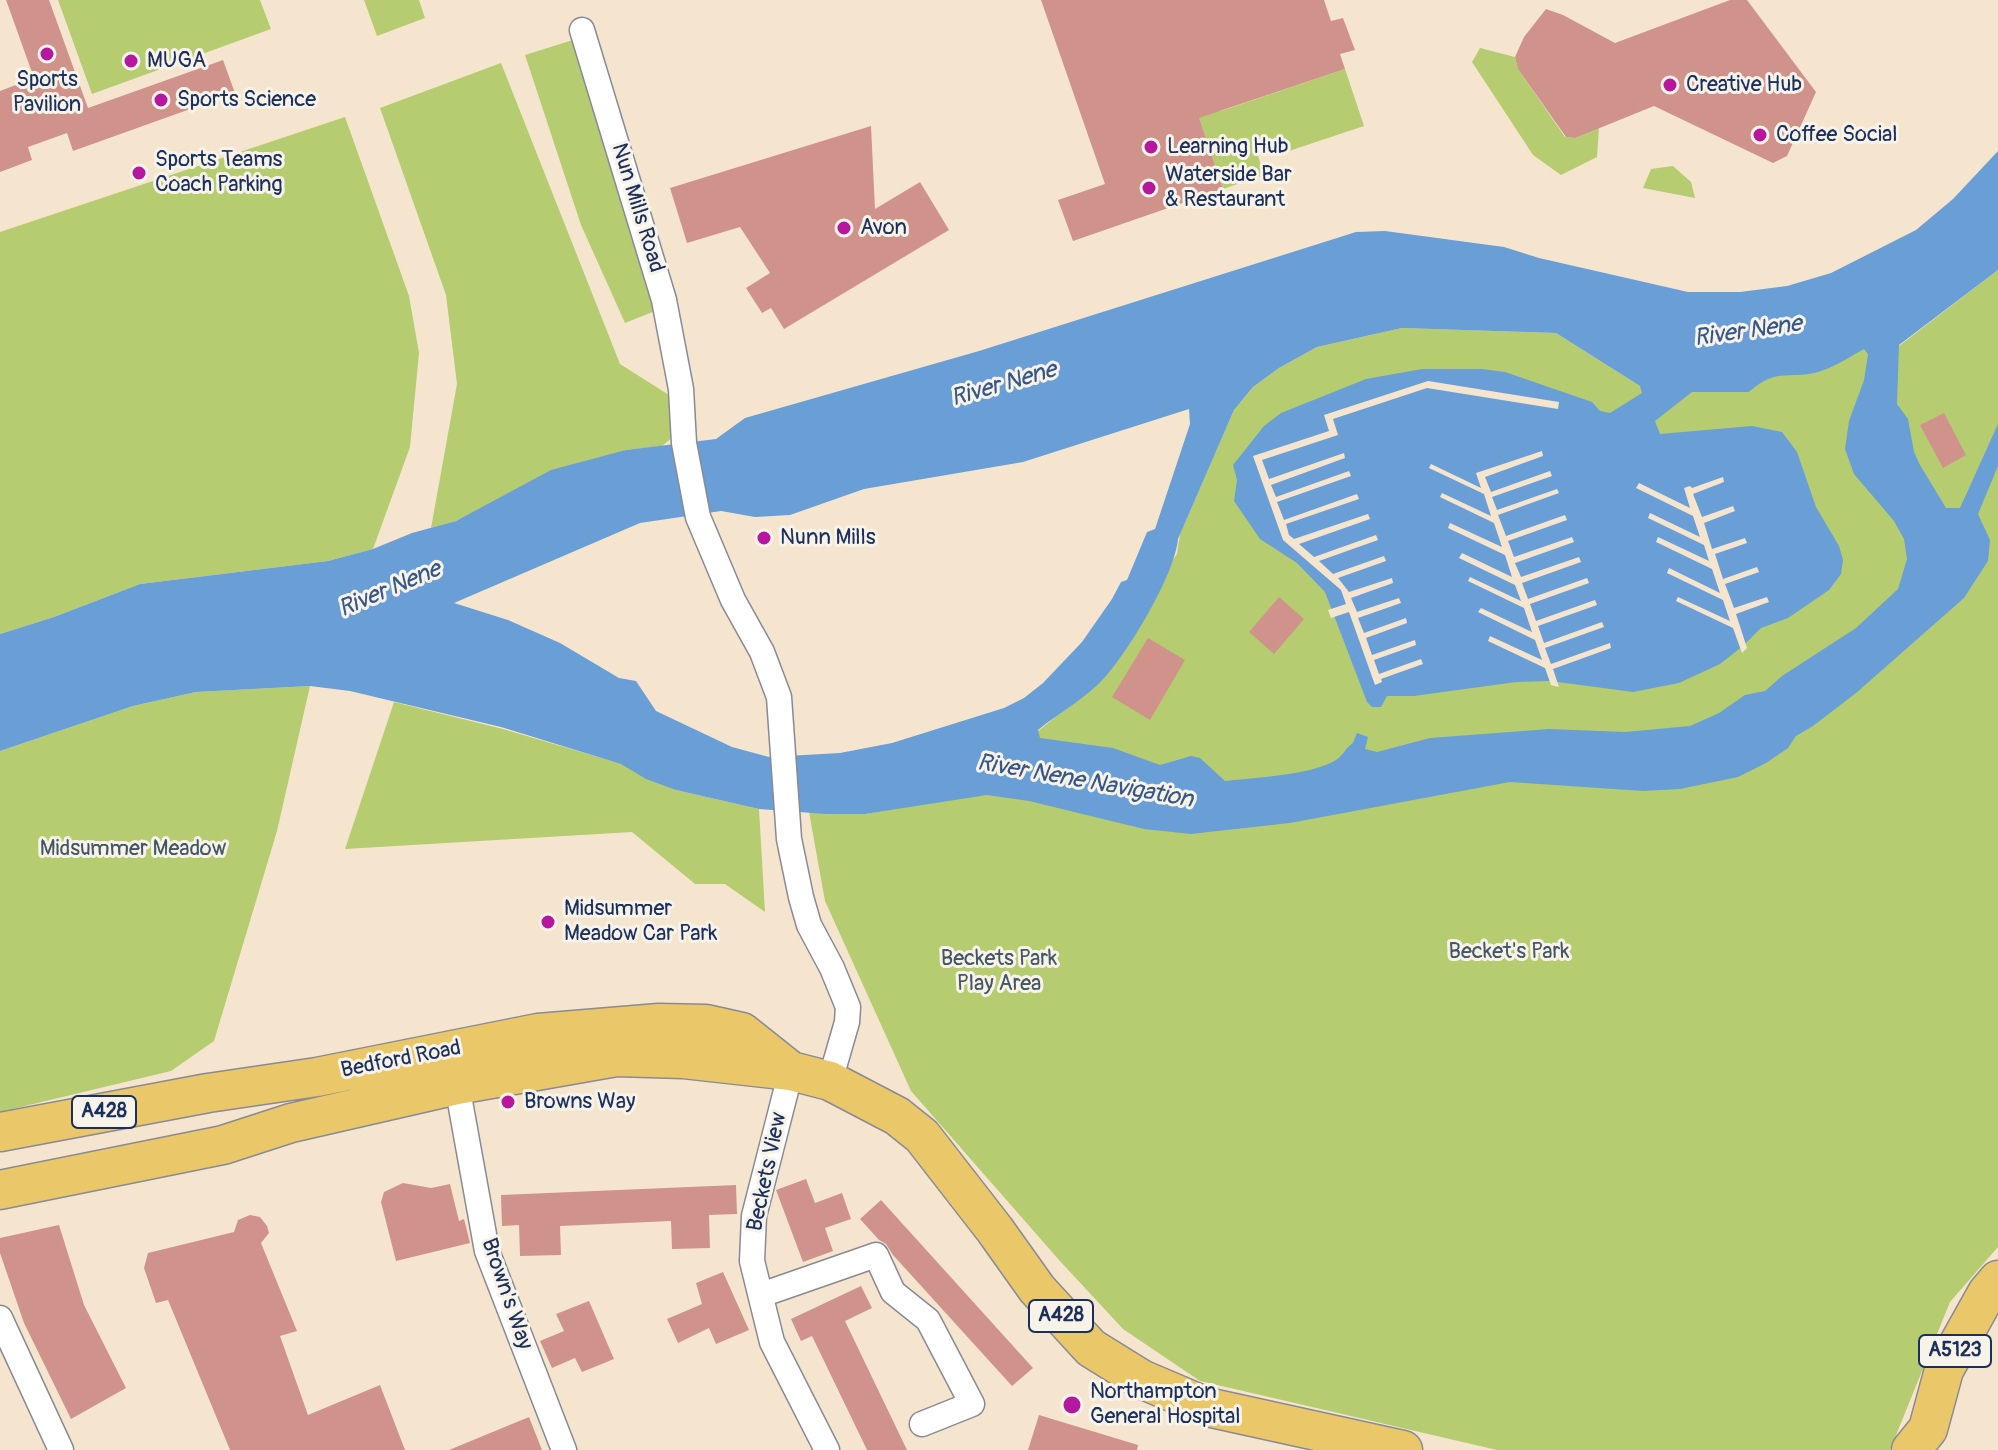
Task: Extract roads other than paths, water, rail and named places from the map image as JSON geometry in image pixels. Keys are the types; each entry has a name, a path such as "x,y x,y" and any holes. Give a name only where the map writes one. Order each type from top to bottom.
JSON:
{"main road":[{"name":"Bedford Road","path":"0,1132 208,1093 317,1077 616,1057 683,1059 791,1071 830,1081 897,1116 922,1136 1037,1289 1091,1348 1141,1379 1207,1407 1403,1450"},
{"name":"Bedford Road","path":"0,1190 223,1145 454,1068"},
{"name":"A5123","path":"1925,1443 1944,1370 1987,1293 1998,1280"}],"street":[{"name":"Nun Mills Road","path":"582,30 664,300 681,389 684,443 698,517 733,600 762,652 779,697 789,839 809,925 848,1007 847,1022 830,1081"},
{"name":"Brown's Way","path":"454,1068 487,1251 564,1450"},
{"name":"Beckets View","path":"791,1071 754,1216 752,1261 772,1342 827,1450"},
{"path":"761,1295 876,1255 893,1292 928,1320 972,1404 922,1424"},
{"path":"0,1318 61,1450"}],"water":[{"path":"1998,151 1998,270 1899,345 1897,404 1908,419 1914,452 1920,465 1946,508 1960,508 1998,424 1998,466 1978,514 1990,540 1988,561 1964,598 1856,693 1796,736 1788,748 1738,777 1680,789 1643,791 1510,782 1290,823 1191,834 1144,829 1029,801 987,795 865,814 826,814 759,809 676,790 646,779 621,764 501,727 350,691 310,686 196,692 133,706 0,751 0,634 140,584 328,561 373,549 412,533 456,521 551,470 626,450 716,439 745,418 979,351 1356,232 1385,231 1504,247 1688,292 1740,292 1787,286 1831,273 1916,230 1953,199","holes":["1402,328 1556,333 1640,386 1642,393 1610,413 1600,411 1592,402 1505,372 1422,369 1366,379 1281,413 1264,426 1233,465 1237,480 1234,501 1260,539 1297,563 1325,592 1367,702 1372,707 1381,707 1387,696 1414,696 1516,682 1550,681 1633,692 1679,683 1720,664 1761,628 1788,618 1829,590 1841,574 1843,560 1839,546 1816,507 1797,452 1782,432 1752,426 1660,434 1655,421 1692,392 1749,392 1777,376 1824,370 1864,349 1868,354 1864,380 1849,421 1845,449 1854,474 1894,521 1904,539 1907,559 1898,589 1856,628 1782,676 1765,691 1745,695 1719,713 1690,726 1625,732 1549,729 1430,738 1377,752 1365,749 1368,737 1357,733 1353,743 1336,760 1325,765 1282,775 1225,781 1200,758 1191,756 1160,765 1113,748 1040,738 1038,730 1099,684 1139,630 1169,571 1178,539 1234,410 1253,387 1317,347","1189,409 1190,424 1155,529 1147,532 1127,580 1121,582 1082,642 1043,683 1024,698 1004,708 892,743 840,753 769,757 732,747 656,711 636,681 619,678 560,643 508,620 454,603 640,523 721,511 755,517 790,515 864,489 1023,462"]}],"place":[{"name":"Sports Pavilion","path":"47,54"},
{"name":"MUGA","path":"131,61"},
{"name":"Creative Hub","path":"1670,85"},
{"name":"Sports Science","path":"161,100"},
{"name":"Coffee Social","path":"1760,135"},
{"name":"Learning Hub","path":"1151,147"},
{"name":"Sports Teams Coach Parking","path":"139,173"},
{"name":"Waterside Bar & Restaurant","path":"1149,188"},
{"name":"Avon","path":"844,228"},
{"name":"Nunn Mills","path":"764,538"},
{"name":"Midsummer Meadow Car Park","path":"548,922"},
{"name":"Browns Way","path":"508,1102"},
{"name":"Northampton General Hospital","path":"1072,1405"}],"water label":[{"name":"River Nene","path":"1748,332"},
{"name":"River Nene","path":"1004,385"},
{"name":"River Nene","path":"390,590"},
{"name":"River Nene Navigation","path":"1085,782"}],"park label":[{"name":"Midsummer Meadow","path":"133,849"},
{"name":"Becket's Park","path":"1509,952"},
{"name":"Beckets Park Play Area","path":"999,972"}]}
